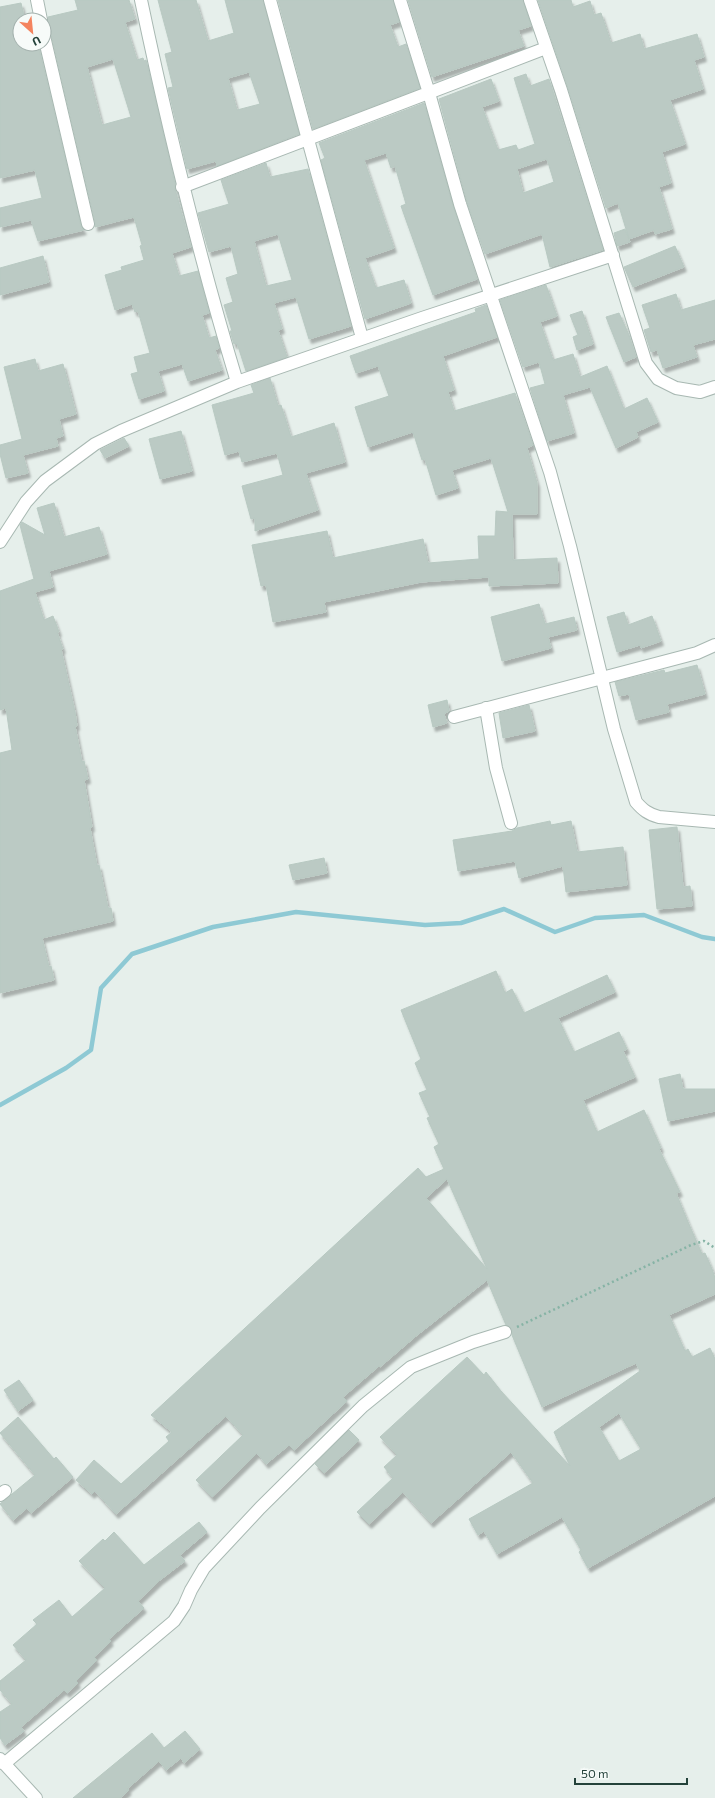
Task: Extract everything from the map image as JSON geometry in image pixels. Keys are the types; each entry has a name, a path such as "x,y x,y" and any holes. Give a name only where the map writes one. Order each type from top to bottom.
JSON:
{"street":[{"path":"38,0 40,12"},
{"path":"141,0 182,187 210,292 237,382"},
{"path":"270,0 362,338"},
{"path":"400,0 429,93 460,204 489,296 550,472 603,678 614,729 636,802 642,809 659,817 715,822"},
{"path":"530,0 561,90 646,363 658,379 676,388 700,392 715,387"},
{"path":"182,187 546,48"},
{"path":"48,52 88,224"},
{"path":"0,542 26,502 45,481 95,444 121,431 237,382 362,338 613,256"},
{"path":"454,717 697,653 715,645"},
{"path":"486,708 496,768 510,823"},
{"path":"36,1798 2,1761 174,1621 184,1606 191,1590 204,1568 260,1508 363,1406 411,1367 473,1342 506,1332"}],"path":[{"path":"506,1332 691,1245 704,1241 715,1248"}],"building":[{"path":"75,0 129,0 135,19 125,22 137,60 143,58 144,61 146,60 175,189 191,247 172,253 179,276 198,271 209,313 202,315 209,338 216,336 219,348 215,350 222,370 188,381 182,364 158,371 164,391 139,399 131,374 138,372 134,357 150,353 138,311 135,312 132,304 115,310 105,275 122,270 121,267 144,260 140,246 142,245 134,217 95,227 52,38 52,16 78,10","holes":["113,59 131,117 102,125 87,67"]},
{"path":"158,0 196,0 208,41 234,33 225,0 263,0 299,134 217,166 216,161 187,169 168,88 173,87 165,54 172,52","holes":["249,72 260,104 237,110 228,78"]},
{"path":"278,0 393,0 399,22 390,25 398,47 406,44 420,88 313,129"},
{"path":"408,0 523,0 531,26 518,30 524,46 432,77"},
{"path":"538,0 571,0 573,7 590,1 594,15 601,13 611,43 640,34 644,49 697,34 704,57 694,60 703,89 670,100 685,144 662,152 671,183 659,187 672,229 655,234 654,230 629,239 618,203 606,208"},
{"path":"21,3 23,12 12,12 12,52 40,52 81,226 84,230 38,241 31,220 0,227 0,208 42,198 35,170 0,178 0,7"},
{"path":"526,74 530,86 549,79 603,250 550,267 542,234 485,254 467,202 439,99 491,79 499,101 482,107 498,150 516,145 518,150 535,144 514,78","holes":["547,159 554,182 523,193 517,169"]},
{"path":"424,103 453,206 477,279 433,295 401,206 406,204 395,166 391,168 386,153 364,160 394,248 365,258 376,288 404,280 411,303 365,319 321,160 325,158 319,143"},
{"path":"266,163 270,177 308,169 351,326 309,339 296,297 274,303 282,329 278,330 287,357 246,371 237,343 234,344 230,331 232,331 224,305 233,302 226,278 238,274 231,246 209,252 198,213 229,204 221,180","holes":["278,234 292,280 266,286 254,241"]},
{"path":"625,229 630,242 617,246 614,233"},
{"path":"675,246 684,267 633,287 624,267"},
{"path":"43,256 49,282 0,295 0,268"},
{"path":"546,285 557,316 540,322 553,360 573,354 580,377 607,366 624,409 647,398 658,422 636,432 638,437 616,448 590,387 563,395 574,433 547,441 530,388 545,384 539,362 523,367 500,300"},
{"path":"676,294 681,310 715,300 715,339 693,345 697,357 663,368 657,350 651,352 644,330 650,328 642,305"},
{"path":"486,305 497,337 443,356 454,390 448,392 454,411 515,393 533,445 527,448 537,483 537,514 512,514 513,560 557,558 558,583 489,586 489,577 421,582 324,602 326,612 273,622 266,585 261,586 252,545 327,531 333,558 423,539 428,563 479,559 478,536 495,536 496,511 508,512 491,458 452,470 458,488 436,495 425,459 422,460 413,432 368,447 355,407 389,396 378,366 356,373 350,356 476,312 475,309"},
{"path":"582,311 593,344 577,350 573,337 578,335 570,315"},
{"path":"619,313 629,335 636,357 624,362 606,317"},
{"path":"35,359 38,371 63,364 76,414 59,419 63,436 56,438 58,446 23,455 28,473 6,478 0,454 0,445 22,439 4,367"},
{"path":"270,378 278,406 281,405 291,437 334,423 345,462 306,473 318,510 255,531 255,518 251,519 242,486 283,475 277,453 242,462 239,451 225,455 212,405 254,393 251,385"},
{"path":"181,431 192,471 160,479 149,439"},
{"path":"124,438 129,446 105,458 100,450"},
{"path":"54,503 64,537 99,527 107,554 49,571 53,587 35,592 44,620 53,616 59,632 57,632 63,649 61,649 75,712 77,726 75,726 82,762 84,761 88,779 84,780 92,827 90,828 97,866 99,865 108,908 111,908 113,921 42,938 49,967 51,966 54,980 0,993 0,753 12,750 6,708 0,710 0,591 34,579 20,525 22,522 45,535 37,508"},
{"path":"539,604 545,624 574,617 577,630 548,637 551,648 502,661 491,617"},
{"path":"624,612 628,625 652,616 661,641 641,648 640,645 617,652 607,617"},
{"path":"697,665 705,694 667,704 669,712 636,720 629,694 619,696 615,682 664,670 665,673"},
{"path":"447,700 449,711 444,714 447,723 433,727 428,705"},
{"path":"529,705 535,731 503,738 499,713"},
{"path":"550,821 551,825 571,821 577,852 623,847 627,885 566,892 563,866 519,878 515,861 458,871 453,840 512,831 517,828"},
{"path":"677,827 683,887 690,886 692,906 657,909 649,830"},
{"path":"324,858 327,873 293,880 289,865"},
{"path":"496,971 505,993 512,989 524,1013 607,975 615,992 558,1018 574,1052 619,1032 627,1049 623,1051 635,1077 583,1100 597,1132 644,1110 661,1148 659,1149 680,1192 676,1193 688,1222 702,1254 705,1253 712,1269 715,1278 715,1294 669,1315 685,1351 688,1349 692,1357 710,1348 715,1359 715,1496 588,1568 579,1552 581,1550 562,1517 497,1554 484,1531 478,1535 469,1519 533,1483 511,1452 431,1523 403,1492 369,1524 357,1512 393,1478 384,1467 397,1455 380,1437 467,1357 484,1375 486,1372 501,1391 570,1466 554,1432 640,1371 636,1363 542,1407 512,1335 512,1329 506,1325 487,1280 416,1336 380,1367 379,1366 343,1397 347,1401 294,1450 289,1445 266,1464 257,1453 212,1497 196,1480 243,1435 226,1416 116,1514 95,1491 92,1494 76,1480 94,1460 121,1484 169,1441 166,1437 172,1432 151,1415 418,1168 426,1177 444,1169 434,1147 439,1144 427,1118 430,1117 419,1093 427,1090 415,1063 421,1059 401,1010","holes":["447,1179 487,1269 426,1198","619,1413 641,1449 619,1461 599,1427"]},
{"path":"680,1074 683,1089 715,1089 715,1111 668,1121 659,1079"},
{"path":"19,1380 33,1400 18,1411 4,1390"},
{"path":"18,1417 54,1459 56,1457 73,1477 31,1513 27,1508 13,1520 0,1504 35,1475 0,1433"},
{"path":"349,1430 359,1440 324,1473 315,1464"},
{"path":"199,1522 207,1532 180,1555 185,1561 160,1580 138,1601 144,1608 109,1639 111,1641 94,1657 97,1660 76,1681 78,1683 67,1693 64,1690 21,1727 24,1731 5,1745 0,1738 0,1712 12,1704 0,1690 0,1681 26,1660 13,1645 37,1624 33,1620 59,1600 72,1617 105,1588 79,1561 103,1539 105,1541 114,1532 144,1565"},
{"path":"185,1731 200,1749 184,1763 181,1758 166,1770 159,1761 127,1789 129,1790 120,1798 73,1798 152,1733 164,1748"}],"waterway":[{"path":"0,1105 66,1068 91,1050 101,988 132,954 213,927 296,912 425,925 461,923 504,909 555,932 595,918 644,915 702,937 715,939"}]}
